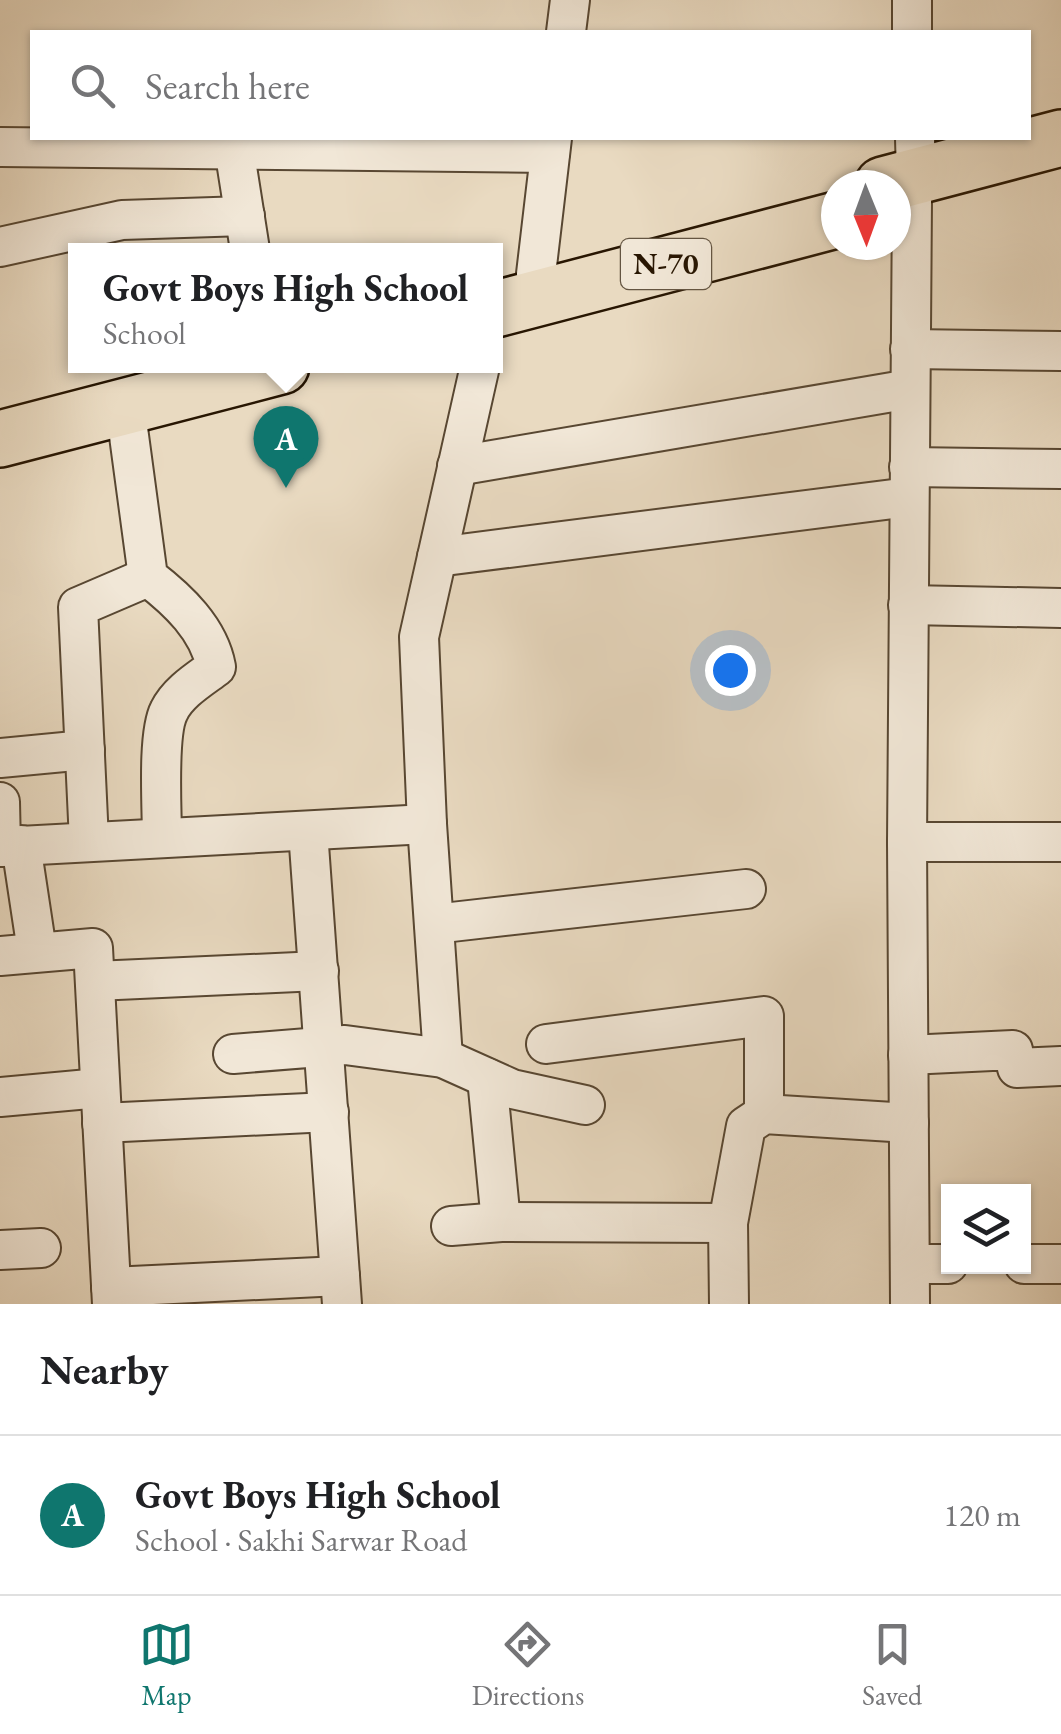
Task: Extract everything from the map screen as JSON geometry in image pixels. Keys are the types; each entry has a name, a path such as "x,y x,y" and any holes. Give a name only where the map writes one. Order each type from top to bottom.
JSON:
{"highway":[{"path":"911,179 1061,138"},
{"path":"911,180 1061,162"},
{"name":"N-70","path":"633,261 821,202"},
{"name":"N-70","path":"509,289 821,223"},
{"path":"0,414 159,373"},
{"path":"0,439 253,373"}],"street":[{"path":"566,30 570,0"},
{"path":"912,0 912,30"},
{"path":"0,147 551,145 509,289"},
{"path":"0,247 122,220 248,234 234,148"},
{"path":"907,260 910,1304"},
{"path":"910,349 1061,351"},
{"path":"444,1058 427,824 419,637 478,373"},
{"path":"457,466 910,389"},
{"path":"125,406 148,576 173,596 212,645 216,667 190,687 169,711 164,736 162,838"},
{"path":"437,557 909,482 1061,468"},
{"path":"89,841 78,608 148,576"},
{"path":"908,605 1061,608"},
{"path":"0,758 85,750"},
{"path":"0,802 18,953 94,948 112,1296 341,1290 308,832"},
{"path":"7,846 427,824"},
{"path":"907,842 1061,842"},
{"path":"434,924 746,890"},
{"path":"95,981 319,970"},
{"path":"546,1044 764,1016 764,1114"},
{"path":"233,1054 345,1045 444,1058 512,1088 585,1105"},
{"path":"908,1055 1013,1050 1017,1068 1061,1066"},
{"path":"487,1078 502,1222"},
{"path":"0,1097 101,1105 329,1112"},
{"path":"729,1304 728,1223 746,1126 764,1114 909,1123"},
{"path":"451,1226 502,1222 728,1223"},
{"path":"0,1250 41,1248"},
{"path":"910,1264 941,1264"},
{"path":"1031,1264 1061,1264"}],"place":[{"name":"Govt Boys High School","path":"286,488"}]}
